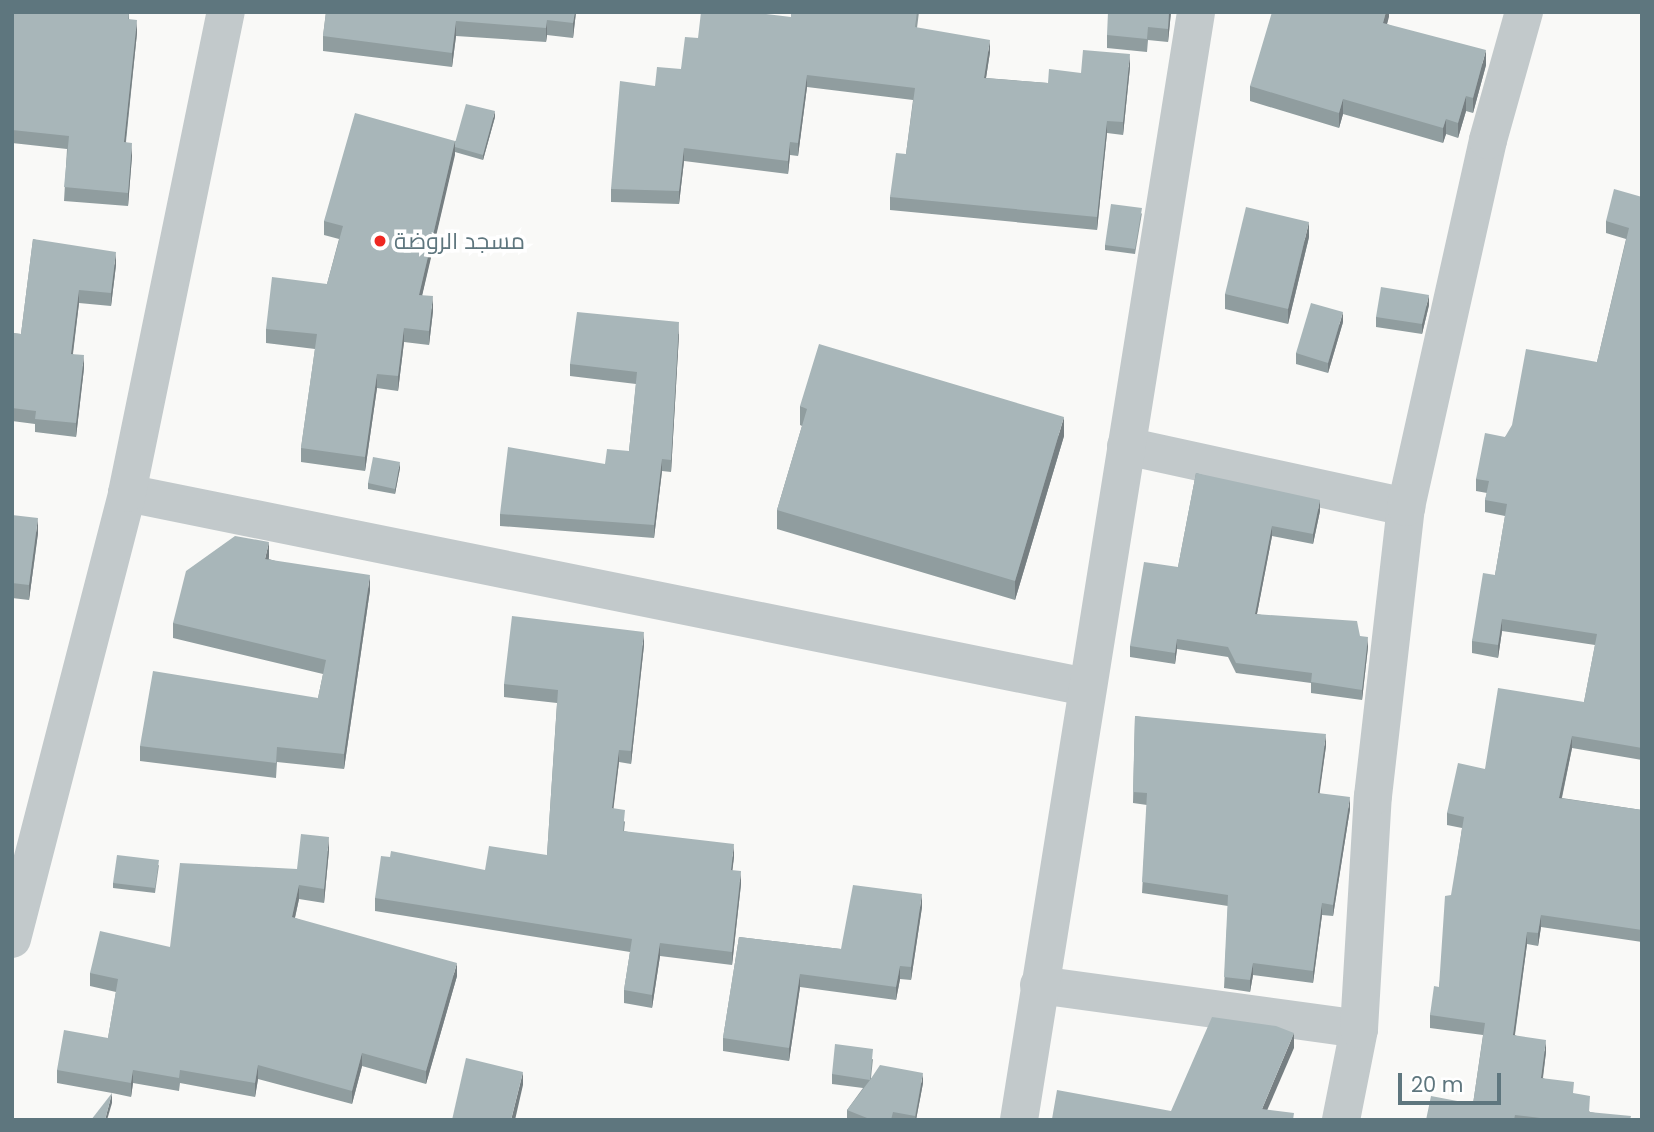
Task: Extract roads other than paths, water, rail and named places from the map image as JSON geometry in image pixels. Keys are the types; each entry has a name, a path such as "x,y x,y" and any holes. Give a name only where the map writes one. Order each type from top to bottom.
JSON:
{"street":[{"path":"12,939 127,493 226,12"},
{"path":"1019,1120 1086,687 1196,12"},
{"path":"1342,1120 1359,1029 1373,796 1406,507 1488,140 1524,12"},
{"path":"1126,446 1406,507"},
{"path":"127,493 1086,687"},
{"path":"1040,985 1359,1029"}],"place":[{"name":"مسجد الروضة","path":"380,241"}]}
